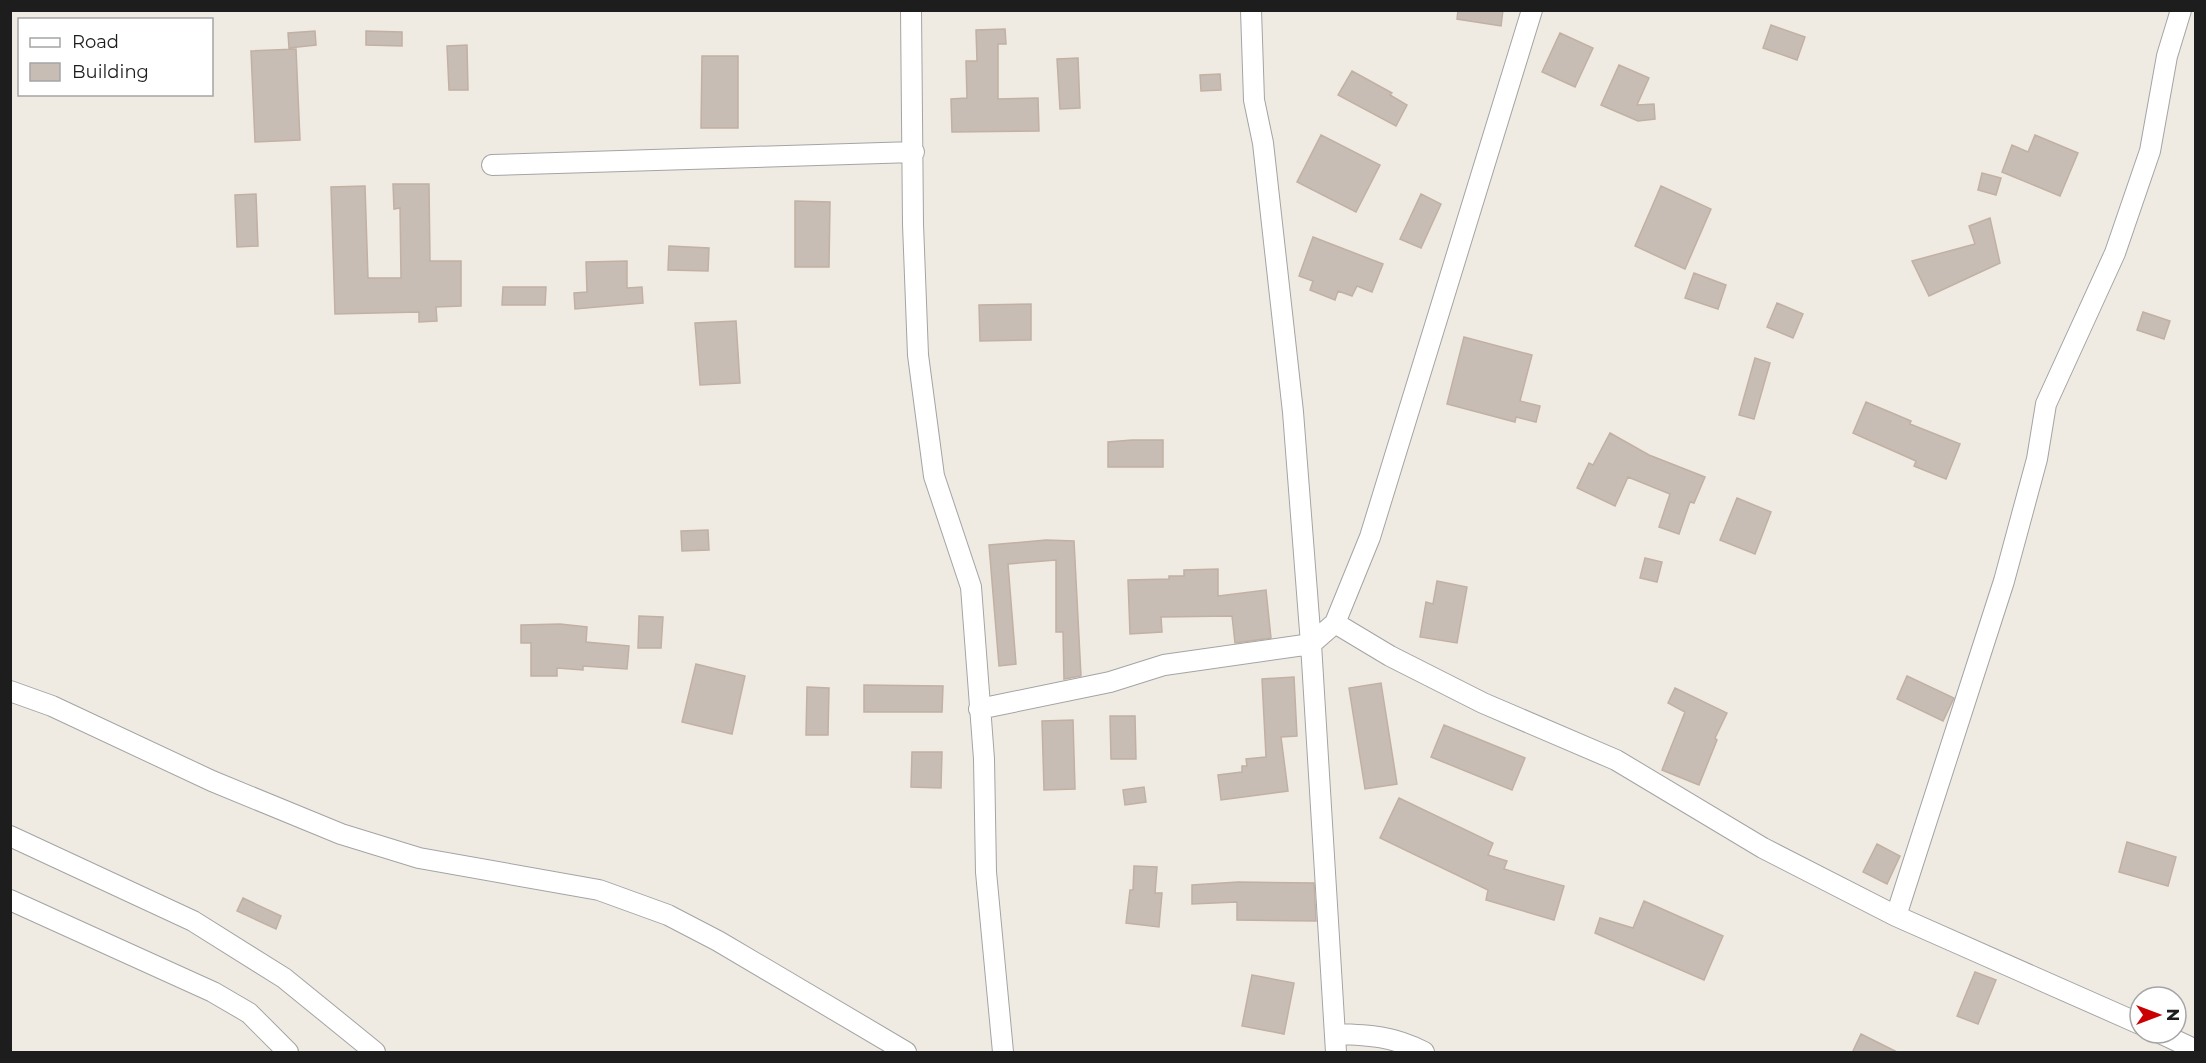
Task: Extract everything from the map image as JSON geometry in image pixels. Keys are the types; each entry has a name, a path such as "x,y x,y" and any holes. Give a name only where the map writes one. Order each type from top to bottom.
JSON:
{"street":[{"path":"911,10 915,293 923,399 934,476 971,587 984,759 986,872 1003,1053"},
{"path":"1251,10 1254,100 1263,143 1293,412 1311,644 1336,1043 1379,1036 1403,1041 1424,1053"},
{"path":"979,709 1110,682 1164,664 1311,644 1335,623 1370,537 1532,10"},
{"path":"1896,916 2004,581 2037,459 2046,404 2115,253 2150,151 2167,57 2181,10"},
{"path":"492,165 914,152"},
{"path":"1335,623 1390,656 1483,704 1616,760 1763,848 1896,916 2128,1019"},
{"path":"10,691 52,706 212,782 341,834 419,858 599,890 668,915 717,941 906,1053"},
{"path":"10,836 193,921 284,978 375,1053"},
{"path":"10,900 213,992 249,1013 288,1053"}],"building":[{"path":"1458,10 1503,10 1501,26 1457,19"},
{"path":"1771,25 1805,37 1797,60 1763,48"},
{"path":"1005,29 1006,44 998,44 998,99 1038,98 1039,131 952,132 951,99 967,98 966,61 977,61 976,30"},
{"path":"315,31 316,45 289,48 288,33"},
{"path":"366,31 402,32 402,46 366,45"},
{"path":"1560,33 1593,48 1575,87 1542,72"},
{"path":"467,45 468,90 449,90 447,46"},
{"path":"296,49 300,140 255,142 251,51"},
{"path":"702,56 738,56 738,128 701,128"},
{"path":"1078,58 1080,108 1060,109 1057,59"},
{"path":"1619,65 1649,78 1637,105 1654,104 1655,119 1638,121 1601,105"},
{"path":"1352,71 1392,93 1390,95 1407,105 1396,126 1338,95"},
{"path":"1220,74 1221,90 1201,91 1200,75"},
{"path":"1321,135 1380,165 1356,212 1297,182"},
{"path":"2035,135 2078,153 2060,196 2002,172 2012,145 2028,152"},
{"path":"1982,173 2001,178 1996,195 1978,190"},
{"path":"393,184 429,184 430,261 461,261 461,306 436,307 437,321 419,322 419,312 335,314 331,187 365,186 368,278 401,278 400,208 394,209"},
{"path":"1661,186 1711,209 1685,269 1635,246"},
{"path":"256,194 258,246 237,247 235,195"},
{"path":"1421,194 1441,204 1421,248 1400,239"},
{"path":"795,201 830,202 829,267 795,267"},
{"path":"1990,218 2000,263 1929,296 1912,261 1975,244 1969,226"},
{"path":"1313,237 1383,264 1372,292 1357,286 1352,296 1338,291 1335,300 1310,290 1313,281 1299,276"},
{"path":"669,246 709,248 708,271 668,270"},
{"path":"627,261 627,288 642,287 643,303 575,309 574,293 587,292 586,262"},
{"path":"1694,273 1726,285 1718,309 1685,298"},
{"path":"503,287 546,287 545,305 502,305"},
{"path":"1777,303 1803,314 1793,338 1767,327"},
{"path":"1031,304 1031,340 980,341 979,305"},
{"path":"2143,312 2170,321 2164,339 2137,330"},
{"path":"736,321 740,383 700,385 695,323"},
{"path":"1464,337 1532,355 1520,401 1540,406 1536,422 1516,417 1515,422 1447,404"},
{"path":"1755,358 1770,363 1754,419 1739,415"},
{"path":"1866,402 1911,421 1910,424 1960,444 1946,479 1914,466 1916,461 1853,433"},
{"path":"1610,433 1649,455 1705,477 1694,503 1690,502 1679,534 1659,527 1670,494 1628,477 1615,506 1577,488 1589,463 1593,465"},
{"path":"1163,440 1163,467 1108,467 1108,442"},
{"path":"1737,498 1771,512 1755,554 1720,540"},
{"path":"708,530 709,550 682,551 681,531"},
{"path":"1046,540 1074,541 1081,676 1064,679 1063,632 1056,632 1056,560 1008,564 1016,664 999,666 989,545"},
{"path":"1645,558 1662,562 1657,582 1640,578"},
{"path":"1218,569 1218,596 1266,590 1271,638 1235,643 1232,616 1161,617 1162,632 1130,634 1128,580 1169,579 1169,576 1184,576 1184,570"},
{"path":"1437,581 1467,587 1457,643 1420,637 1426,602 1433,604"},
{"path":"639,616 663,617 661,648 638,648"},
{"path":"560,624 587,627 586,642 629,646 627,669 583,666 583,670 557,668 557,676 531,676 531,643 521,643 521,625"},
{"path":"696,664 745,676 732,734 682,722"},
{"path":"1907,676 1954,698 1943,721 1897,699"},
{"path":"1294,677 1297,736 1281,737 1288,791 1221,800 1218,775 1242,772 1242,766 1247,766 1246,759 1266,757 1262,679"},
{"path":"1381,683 1397,784 1365,789 1349,688"},
{"path":"864,685 943,686 942,712 864,712"},
{"path":"807,687 829,688 828,735 806,735"},
{"path":"1675,688 1727,713 1715,738 1717,740 1699,785 1662,770 1685,712 1668,703"},
{"path":"1110,716 1135,716 1136,759 1111,759"},
{"path":"1073,720 1075,789 1044,790 1042,721"},
{"path":"1444,725 1525,758 1512,790 1431,757"},
{"path":"912,752 942,752 941,788 911,787"},
{"path":"1144,787 1146,802 1125,805 1123,790"},
{"path":"1399,798 1493,843 1488,855 1507,861 1504,869 1564,886 1554,920 1486,900 1488,890 1380,838"},
{"path":"2127,842 2176,857 2168,886 2119,872"},
{"path":"1877,844 1900,856 1887,884 1863,872"},
{"path":"1134,866 1157,867 1155,893 1162,893 1159,927 1126,923 1130,890 1133,890"},
{"path":"1238,882 1314,883 1316,921 1237,920 1237,902 1192,904 1192,885"},
{"path":"243,898 281,916 276,929 237,911"},
{"path":"1644,901 1723,936 1704,980 1595,933 1600,918 1633,928"},
{"path":"1975,972 1996,980 1978,1024 1957,1016"},
{"path":"1252,975 1294,983 1284,1034 1242,1026"},
{"path":"1861,1034 1899,1053 1852,1053"}]}
